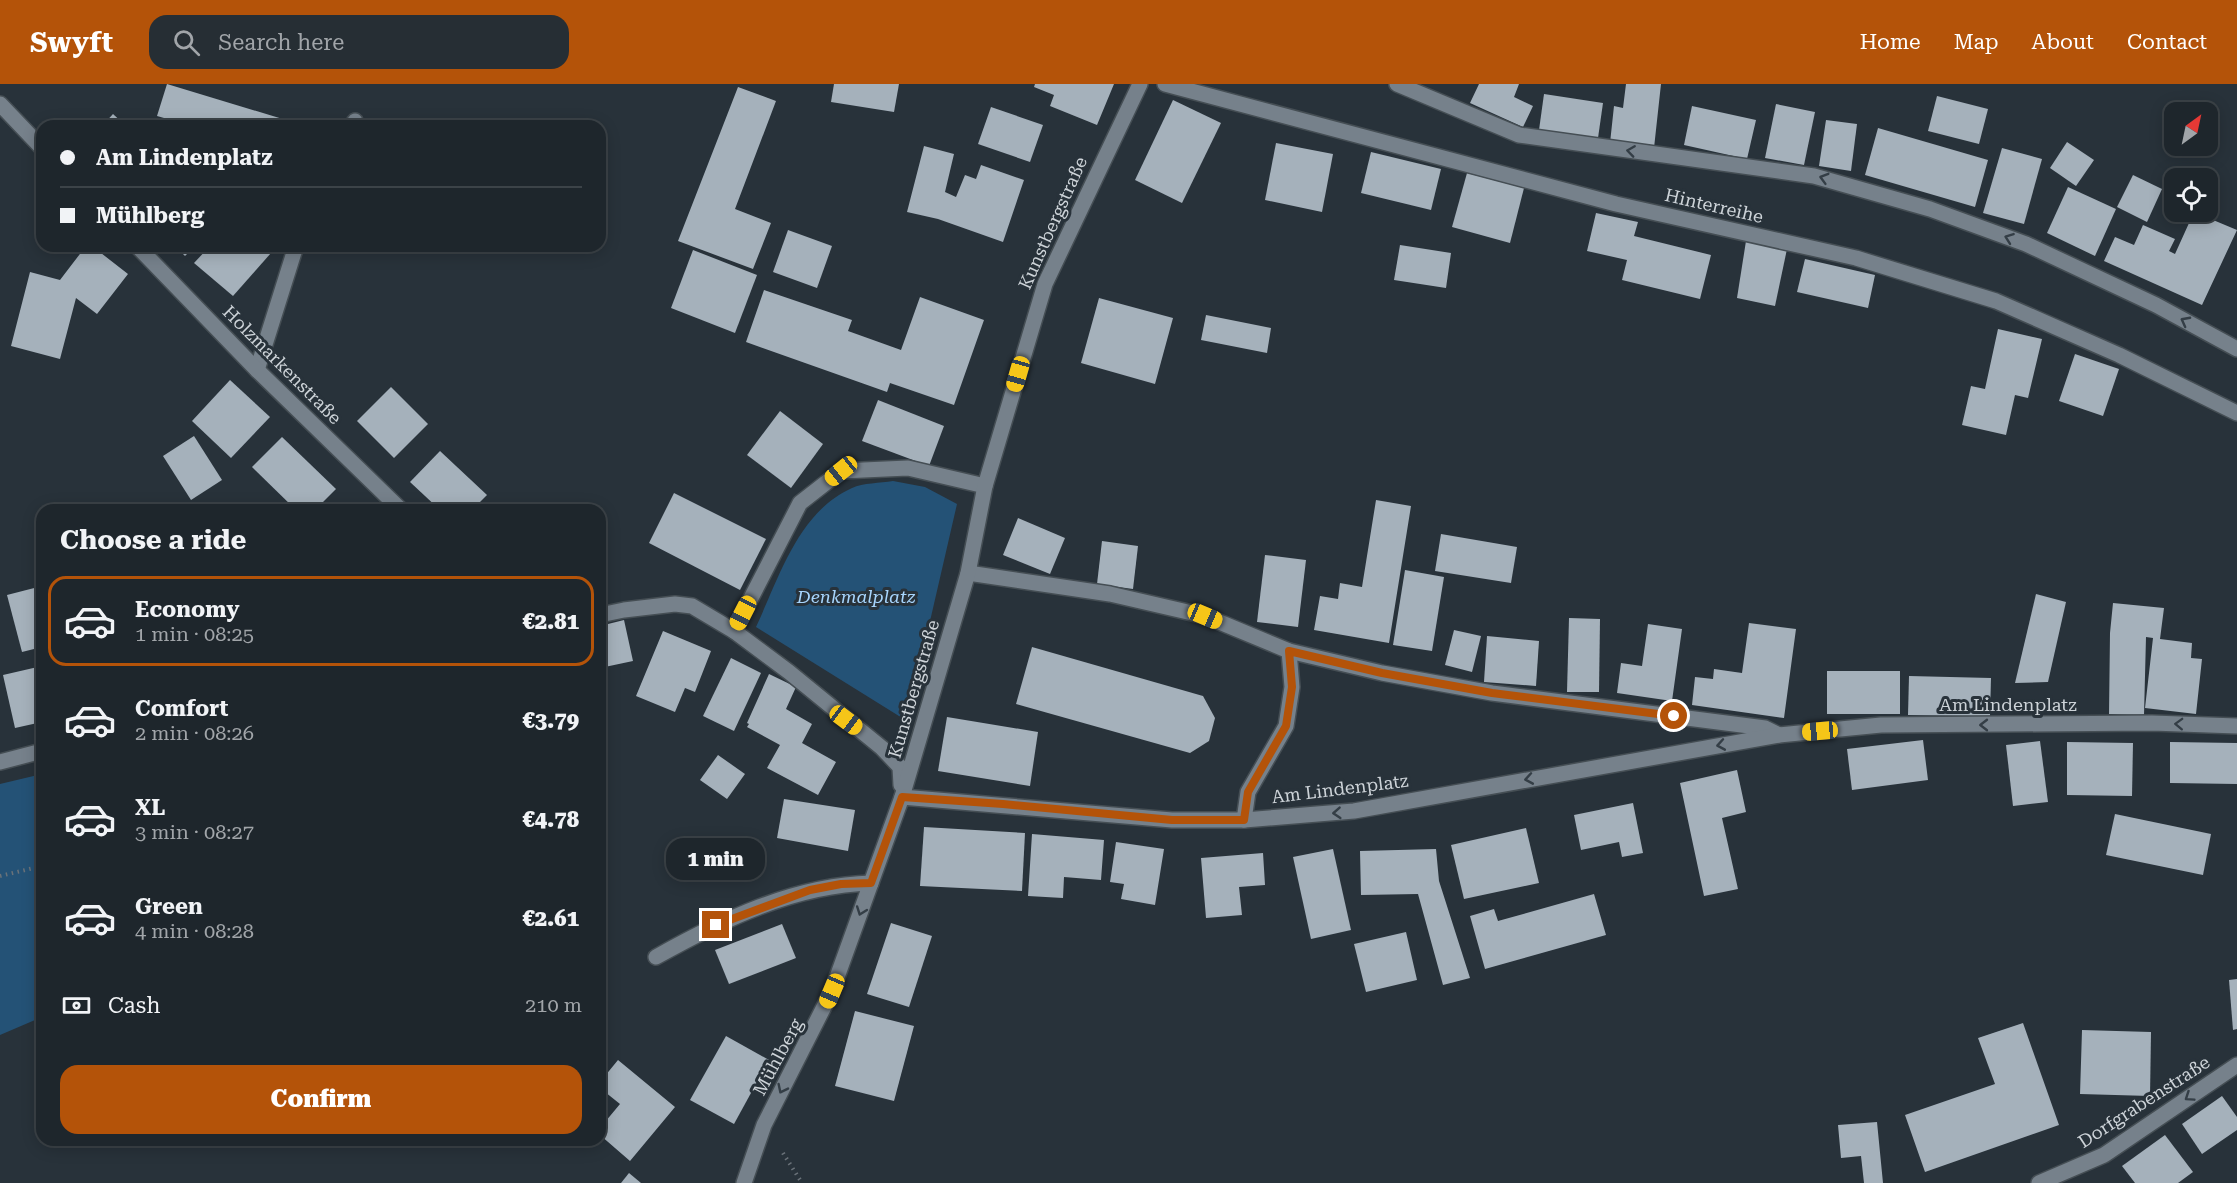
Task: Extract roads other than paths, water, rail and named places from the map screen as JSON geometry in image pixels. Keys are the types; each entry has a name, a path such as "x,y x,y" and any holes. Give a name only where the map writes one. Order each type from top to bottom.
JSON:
{"street":[{"name":"Kunstbergstraße","path":"902,797 968,573 985,486 1045,284 1140,84"},
{"name":"Hinterreihe","path":"1165,84 1616,204 1856,258 1996,301 2120,356 2237,413"},
{"path":"1397,84 1518,135 1814,176 1930,209 2026,244 2156,305 2237,349"},
{"path":"0,104 36,142"},
{"name":"Holzmarkenstraße","path":"143,252 257,370 395,504"},
{"path":"257,370 294,252"},
{"path":"734,631 800,504 841,471 908,468 985,486"},
{"name":"Am Lindenplatz","path":"968,573 1110,594 1205,616 1289,651 1382,673 1492,693 1765,728 1779,735"},
{"path":"606,614 675,604 692,606 734,631 882,748 900,767 902,797"},
{"path":"1244,820 1248,792 1286,726 1292,687 1289,651"},
{"name":"Am Lindenplatz","path":"902,797 1172,820 1244,820 1354,811 1779,735 1881,725 2152,723 2237,726"},
{"path":"0,762 36,753"},
{"name":"Mühlberg","path":"744,1183 765,1125 828,1001 902,797"},
{"path":"656,957 716,925 810,890 841,884 871,883"},
{"name":"Dorfgrabenstraße","path":"2038,1183 2104,1155 2237,1065"}],"park label":[{"name":"Denkmalplatz","path":"856,597"}]}
